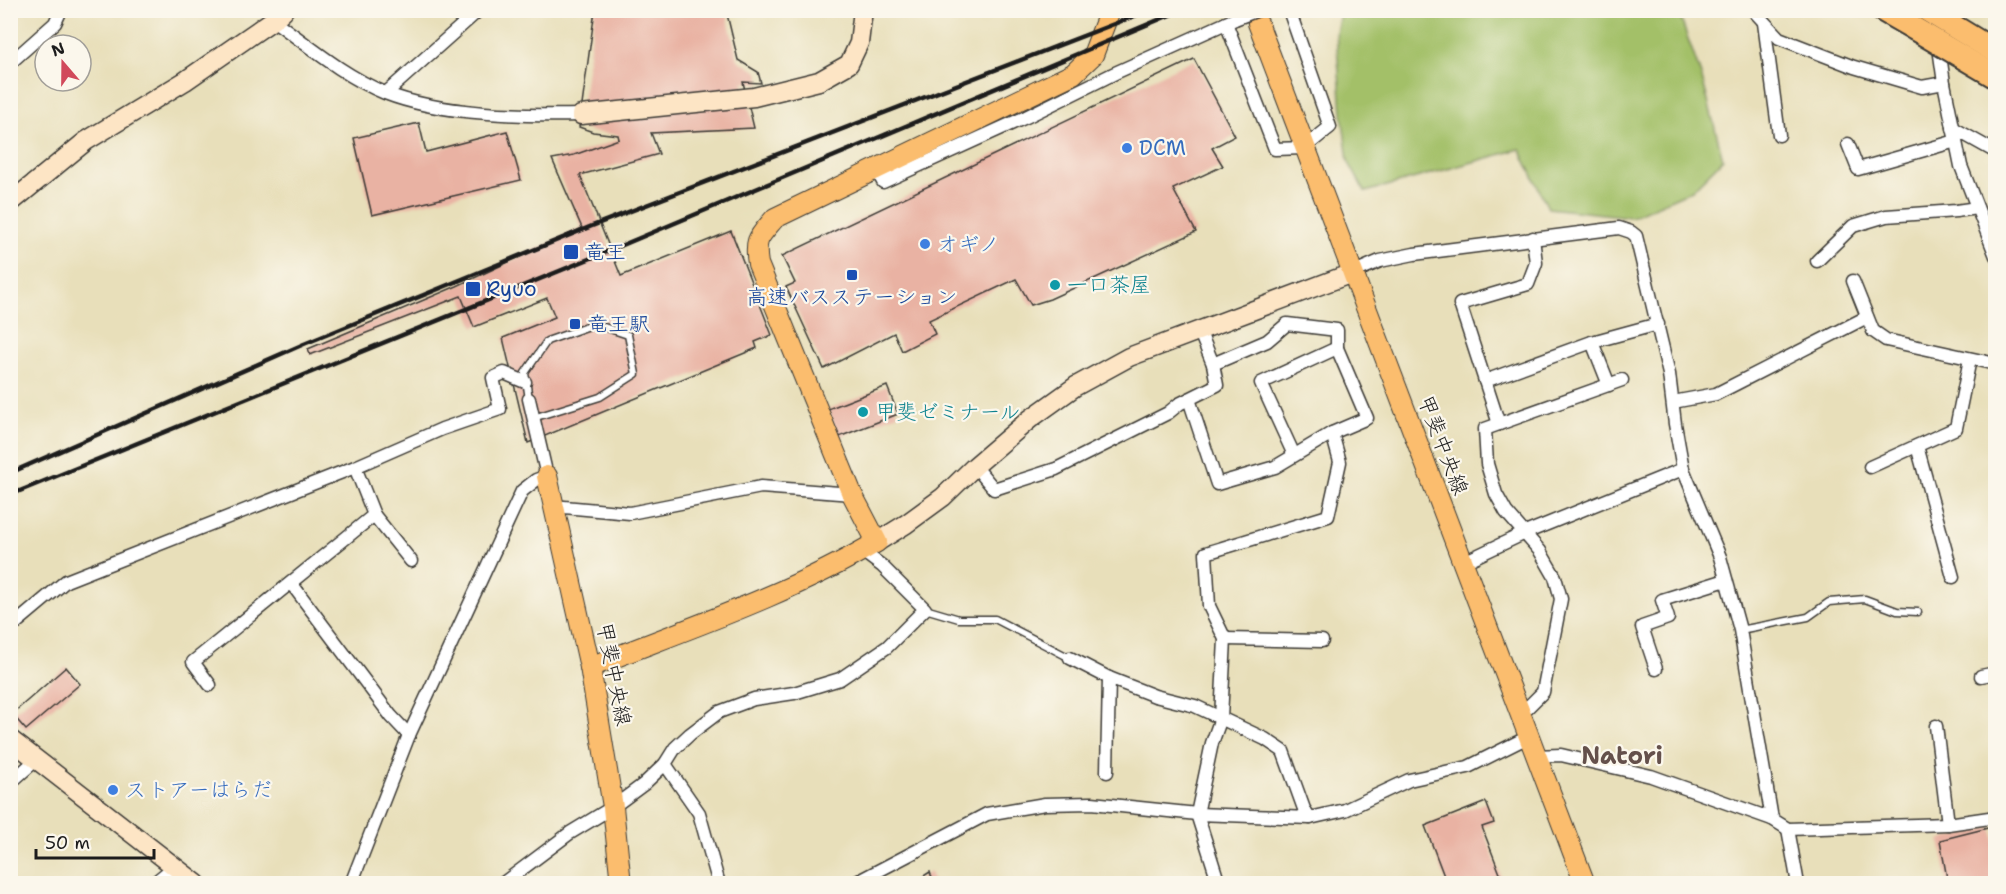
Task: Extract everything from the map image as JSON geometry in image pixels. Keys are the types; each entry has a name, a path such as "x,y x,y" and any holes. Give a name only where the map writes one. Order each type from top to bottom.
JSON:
{"highway":[{"path":"1882,10 1921,20 1995,52"},
{"path":"1921,20 1995,77"}],"main road":[{"path":"590,667 769,596 870,547 852,494 758,264 755,247 759,236 776,218 1073,74 1094,55 1110,10"},
{"name":"甲斐中央線","path":"1258,17 1304,148 1585,884"},
{"name":"甲斐中央線","path":"547,476 590,667 613,807 621,884"}],"street":[{"path":"10,63 55,23 62,10"},
{"path":"386,93 479,10"},
{"path":"10,203 86,141 185,81 279,15 341,69 386,93 432,106 522,116 581,114 754,98 819,81 849,64 859,43 863,10"},
{"path":"1231,21 1275,148 1304,148 1330,127 1289,10"},
{"path":"1753,10 1779,38 1854,67 1922,87 1944,83"},
{"path":"1934,10 1944,83 1961,166 1995,256"},
{"path":"876,170 883,182 1231,21 1258,17"},
{"path":"1764,23 1779,135"},
{"path":"1942,68 1995,41"},
{"path":"1848,144 1858,169 1954,135 1995,152"},
{"path":"1817,261 1853,226 1886,216 1977,208"},
{"path":"502,884 570,832 613,807 644,784 665,764 675,748 719,712 754,699 794,693 840,679 887,647 925,609 882,566 870,547 906,525 943,497 1030,419 1076,386 1129,357 1380,261 1414,254 1619,228 1636,236 1669,374 1683,469 1720,557 1740,630 1772,819"},
{"path":"1499,424 1460,304 1528,284 1536,263 1533,238"},
{"path":"1853,281 1873,331 1886,340 1995,364"},
{"path":"1672,402 1716,394 1867,317"},
{"path":"1189,399 1217,484 1275,467 1332,433 1367,417 1337,348 1337,330 1287,324 1267,341 1213,364"},
{"path":"1485,381 1592,342 1658,324"},
{"path":"975,466 994,489 1056,469 1168,413 1179,404 1217,385 1213,364 1199,330"},
{"path":"1520,715 1543,692 1561,599 1555,577 1540,551 1506,512 1496,494 1487,464 1485,429 1616,382 1592,342"},
{"path":"1294,455 1261,383 1337,348"},
{"path":"1870,467 1956,428 1970,358"},
{"path":"10,628 66,581 355,467 442,429 500,409 493,378 504,373 525,382"},
{"path":"351,884 409,735 522,491 536,480 547,476 529,399"},
{"path":"1219,884 1197,814 1212,743 1221,718 1225,639 1209,606 1206,553 1328,516 1340,462 1332,433"},
{"path":"1917,446 1953,577"},
{"path":"355,467 375,515 411,561"},
{"path":"1462,563 1525,533 1683,469"},
{"path":"553,506 630,513 761,487 852,494"},
{"path":"210,685 193,662 375,515"},
{"path":"1656,669 1642,627 1668,618 1662,600 1726,580"},
{"path":"291,583 391,716 409,735"},
{"path":"1225,639 1322,640"},
{"path":"1070,658 1109,678 1155,696 1195,706 1265,739 1283,751 1304,808 1310,818"},
{"path":"1981,676 1995,673"},
{"path":"1107,772 1109,678"},
{"path":"1936,726 1948,824"},
{"path":"853,884 987,814 1045,804 1092,803 1197,814 1310,818 1345,810 1409,780 1468,767 1528,736"},
{"path":"10,739 197,884"},
{"path":"1535,756 1560,755 1651,776 1772,819 1788,830 1948,824 1995,817"},
{"path":"10,783 37,759"},
{"path":"665,764 699,813 719,884"},
{"path":"1788,830 1798,884"},
{"path":"153,884 175,866"}],"lane":[{"path":"529,399 525,373 547,341 595,324 628,335 636,374 600,398 533,418"},
{"path":"1740,630 1808,618 1829,602 1865,599 1897,611 1917,612"},
{"path":"925,609 959,619 994,619 1070,658"}],"green space":[{"path":"1341,10 1678,11 1702,78 1723,159 1692,190 1631,217 1548,208 1520,149 1365,192 1348,161 1336,32"}],"building":[{"path":"595,10 726,10 738,60 758,72 761,83 743,82 754,128 651,133 659,154 580,175 621,276 731,231 772,335 755,342 757,348 528,443 503,338 555,317 547,298 474,327 461,296 310,355 308,349 457,286 582,228 552,159 574,155 619,139 618,135 593,132 579,127"},
{"path":"1194,59 1235,136 1212,148 1223,166 1173,189 1196,232 1050,299 1031,305 1016,279 929,320 935,334 902,351 894,333 824,369 786,287 795,283 782,256"},
{"path":"419,123 426,152 507,131 521,180 372,215 354,138"},
{"name":"甲斐ゼミナール","path":"887,386 898,414 839,437 828,409"},
{"path":"66,667 80,684 26,730 12,714"},
{"path":"1486,802 1494,823 1482,827 1504,884 1447,884 1425,826"},
{"path":"1992,827 1995,846 1995,884 1948,884 1940,840"},
{"path":"930,872 934,884 911,884"}],"railway":[{"path":"10,473 304,344 592,226 1150,10"},
{"path":"10,495 606,252 1182,10"}],"place":[{"name":"DCM","path":"1127,148"},
{"name":"オギノ","path":"925,244"},
{"name":"竜王","path":"571,252"},
{"name":"高速バスステーション","path":"852,275"},
{"name":"一口茶屋","path":"1055,285"},
{"name":"Ryuo","path":"473,289"},
{"name":"竜王駅","path":"575,324"},
{"name":"甲斐ゼミナール","path":"863,412"},
{"name":"ストアーはらだ","path":"113,790"}],"district":[{"name":"Natori","path":"1622,756"}]}
